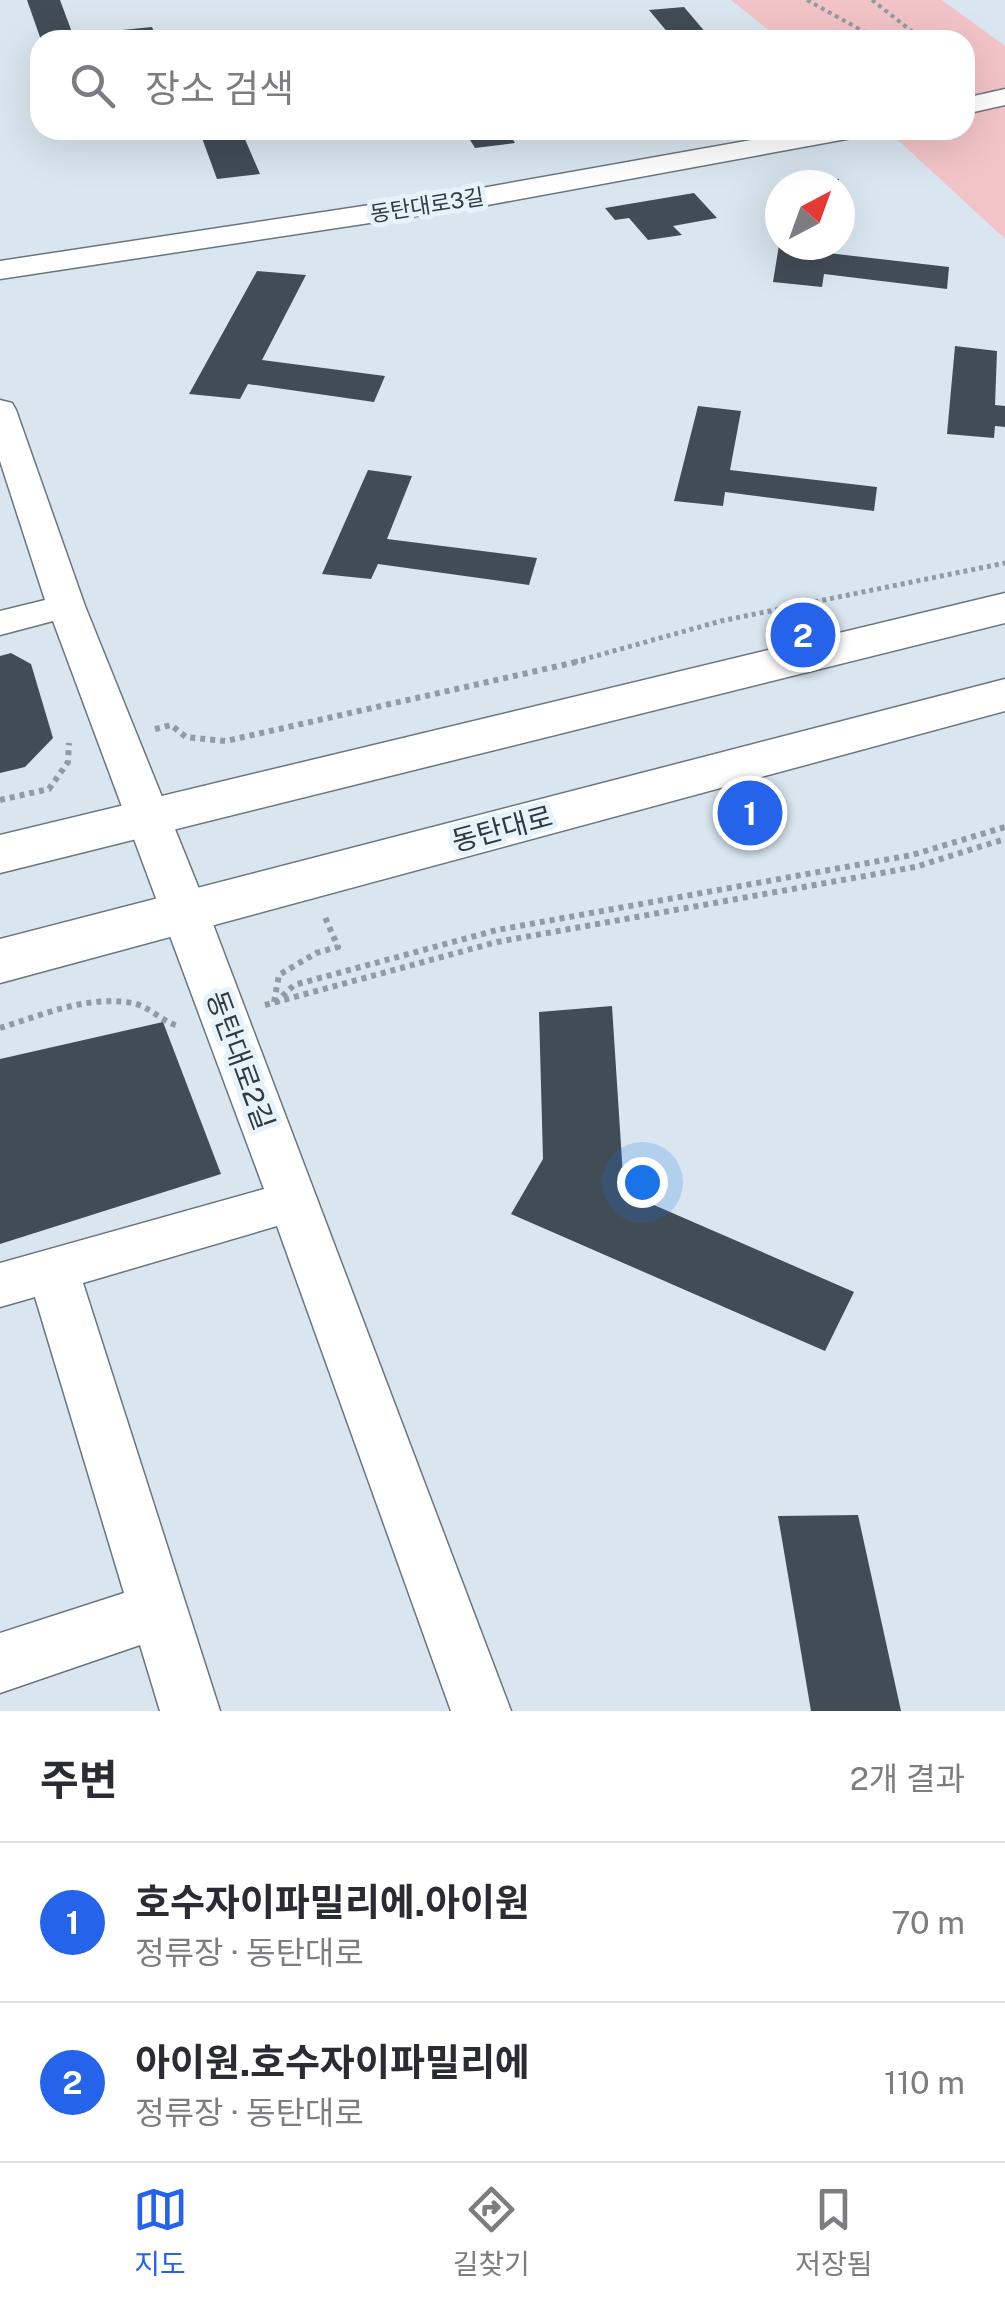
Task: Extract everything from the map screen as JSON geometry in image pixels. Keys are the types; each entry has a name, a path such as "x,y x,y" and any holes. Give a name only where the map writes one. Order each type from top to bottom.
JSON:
{"main road":[{"path":"0,854 1005,608"},
{"name":"동탄대로","path":"0,961 1005,695"}],"street":[{"path":"975,104 1005,98"},
{"name":"동탄대로3길","path":"0,270 482,197 797,140"},
{"name":"동탄대로2길","path":"0,410 66,606 186,911 481,1711"},
{"path":"0,622 66,606"},
{"path":"0,1284 293,1201"},
{"path":"53,1270 190,1711"},
{"path":"0,1663 159,1610"}],"path":[{"path":"806,0 861,30"},
{"path":"872,0 910,30"},
{"path":"172,725 186,736 226,741 606,655 722,620 1005,563"},
{"path":"0,800 49,789 68,762 66,734"},
{"path":"274,1004 294,985 497,930 912,855 1005,827"},
{"path":"274,1004 497,942 914,867 1005,839"},
{"path":"274,1004 279,975 316,953 338,947"},
{"path":"0,1028 114,998 138,1001 175,1028"}],"shaded area":[{"path":"731,0 942,0 1005,46 1005,239 898,140 975,140 975,30 768,30"}],"building":[{"path":"27,0 60,0 71,30 38,30"},
{"path":"684,7 704,30 666,30 649,10"},
{"path":"203,140 245,140 260,174 217,179"},
{"path":"470,140 515,143 475,148"},
{"path":"694,193 717,218 673,226 682,235 648,240 629,218 615,220 605,208"},
{"path":"855,256 949,267 947,289 824,274 822,287 773,282 777,260 855,260"},
{"path":"257,271 306,275 262,360 385,376 374,402 248,384 240,399 189,394"},
{"path":"955,346 997,351 995,405 1005,406 1005,427 995,426 994,438 947,434"},
{"path":"698,406 741,411 730,470 877,487 874,511 725,492 723,506 674,501"},
{"path":"368,470 412,476 387,539 537,558 529,585 378,564 371,579 322,574"},
{"path":"11,653 31,664 53,738 25,767 0,773 0,656"},
{"path":"612,1006 624,1192 854,1292 825,1351 511,1214 543,1159 539,1012"},
{"path":"163,1022 221,1174 0,1244 0,1059"},
{"path":"858,1515 901,1711 811,1711 778,1516"}],"place":[{"name":"아이원.호수자이파밀리에","path":"803,635"},
{"name":"호수자이파밀리에.아이원","path":"750,813"}]}
